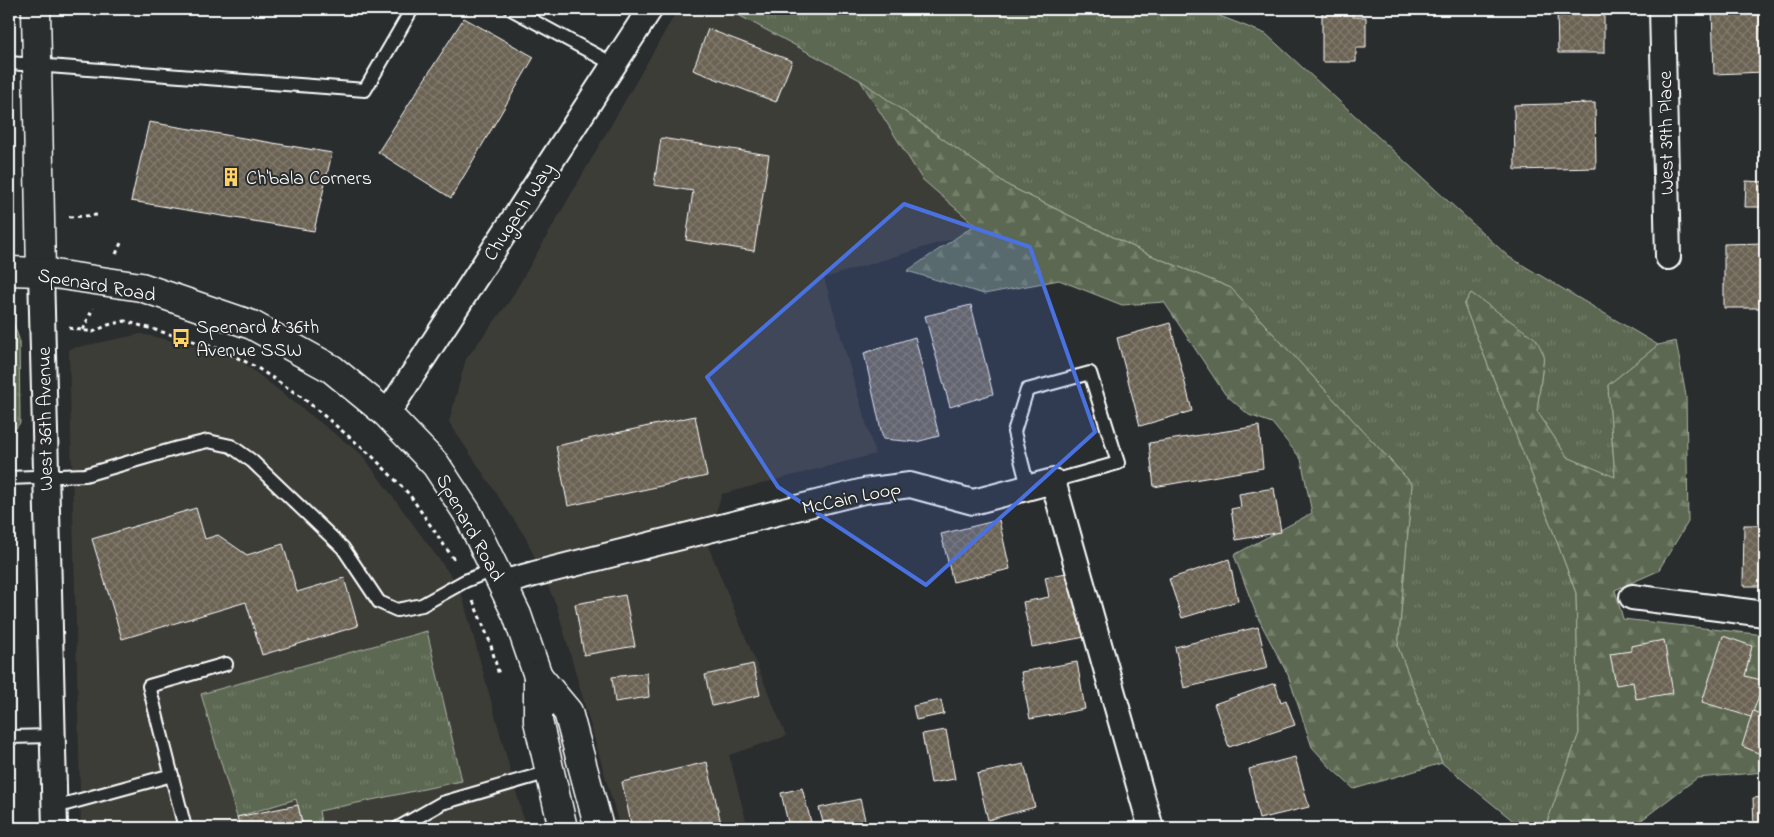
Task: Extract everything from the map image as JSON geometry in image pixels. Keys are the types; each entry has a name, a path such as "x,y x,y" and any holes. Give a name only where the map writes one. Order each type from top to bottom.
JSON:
{"main road":[{"name":"West 36th Avenue","path":"36,9 41,272"},
{"name":"Spenard Road","path":"9,271 41,272 141,287 252,325 332,368 387,414 436,465 468,514 517,615 538,676 538,721 563,828"},
{"name":"Spenard Road","path":"538,676 568,712 600,828"}],"street":[{"name":"Chugach Way","path":"387,414 650,9"},
{"name":"West 39th Place","path":"1662,9 1668,257"},
{"name":"West 36th Avenue","path":"41,272 55,817"},
{"name":"McCain Loop","path":"499,576 534,574 864,492 910,485 973,502 1053,481"},
{"path":"1053,481 1151,828"},
{"path":"1632,597 1765,614"}],"lane":[{"path":"9,63 364,90 412,9"},
{"path":"511,9 613,64"},
{"path":"1028,487 1014,432 1027,390 1090,373 1118,463 1053,481"},
{"path":"9,478 85,476 208,441 231,446 259,468 343,548 378,602 397,610 422,605 465,581 499,576"},
{"path":"185,828 149,686 226,664"},
{"path":"9,737 52,736"},
{"path":"398,828 442,803 549,772"},
{"path":"55,817 172,775"}],"path":[{"path":"9,313 12,319 9,318"},
{"path":"83,330 93,332 108,325 125,321 220,349 256,367 303,398 372,456 409,494 459,568 490,642 499,676"}],"highlighted area":[{"path":"904,204 1030,247 1095,432 926,585 778,487 707,377"}],"shaded area":[{"path":"678,9 1202,9 1266,34 971,233 824,278 875,454 722,494 706,541 786,736 729,755 748,828 620,828 556,604 526,538 449,422 466,359 509,302"},
{"path":"141,334 232,354 362,455 460,588 526,828 81,828 69,349"},
{"path":"9,353 13,648 17,828 9,828"}],"green space":[{"path":"727,9 1202,9 1266,34 1509,257 1658,345 1608,385 1615,478 1567,457 1537,411 1544,356 1471,293 1464,305 1532,475 1576,593 1579,733 1545,828 1522,828 1442,763 1398,647 1412,484 1231,288 1150,255 1009,186 860,80"},
{"path":"860,80 1009,186 1150,255 1231,288 1412,484 1398,647 1442,763 1354,789 1312,747 1288,675 1257,616 1234,555 1312,513 1301,459 1272,423 1249,415 1225,394 1164,302 1122,305 1059,280 984,294 907,271 975,225 922,179"},
{"path":"1471,293 1536,339 1544,355 1537,411 1567,457 1615,477 1608,385 1658,345 1676,341 1686,396 1688,522 1658,571 1615,590 1623,619 1765,635 1765,772 1697,778 1631,828 1545,828 1579,733 1576,593 1532,475 1464,305"},
{"path":"9,319 12,319 19,339 20,423 9,436"},
{"path":"427,631 462,781 319,811 322,828 304,828 296,799 237,817 201,694"}],"building":[{"path":"1322,9 1353,9 1353,17 1366,17 1366,48 1356,48 1356,62 1322,62"},
{"path":"1557,9 1604,9 1604,53 1558,53"},
{"path":"1712,9 1765,9 1765,72 1714,74"},
{"path":"464,18 534,57 451,198 378,152"},
{"path":"708,29 792,61 776,102 693,70"},
{"path":"1595,103 1596,168 1515,170 1514,105"},
{"name":"Ch'bala Corners","path":"149,122 332,153 314,231 131,201"},
{"path":"661,138 769,155 754,251 686,240 693,191 654,185"},
{"path":"1746,181 1765,182 1765,222 1761,222 1762,207 1745,207"},
{"path":"1765,243 1765,308 1724,308 1724,244"},
{"path":"971,305 993,394 950,407 925,316"},
{"path":"1170,323 1192,411 1140,426 1117,338"},
{"path":"915,337 939,436 916,442 883,439 864,353"},
{"path":"695,416 707,476 568,506 556,446"},
{"path":"1259,426 1263,468 1154,487 1149,443"},
{"path":"1274,488 1281,532 1236,540 1231,509 1241,507 1239,494"},
{"path":"196,508 205,539 218,535 247,555 283,544 297,592 344,578 358,626 262,655 246,602 122,639 92,539"},
{"path":"999,520 1010,569 953,582 941,534"},
{"path":"1744,525 1765,525 1765,586 1743,586"},
{"path":"1229,559 1238,601 1182,618 1169,579"},
{"path":"1072,572 1085,637 1032,647 1023,602 1049,597 1045,577"},
{"path":"625,595 635,646 584,655 575,604"},
{"path":"1258,627 1268,668 1184,688 1175,647"},
{"path":"1723,636 1752,646 1745,676 1765,681 1751,717 1702,702"},
{"path":"1664,640 1673,693 1636,699 1633,682 1616,685 1610,654 1631,651 1631,646"},
{"path":"1077,662 1085,709 1030,719 1021,672"},
{"path":"753,664 760,695 712,706 705,675"},
{"path":"647,673 649,697 615,702 612,677"},
{"path":"1275,683 1281,702 1286,700 1295,725 1229,747 1214,704"},
{"path":"941,700 944,714 916,720 913,706"},
{"path":"1753,711 1765,716 1765,756 1742,746"},
{"path":"946,730 955,779 931,783 922,734"},
{"path":"1295,757 1309,807 1259,819 1249,769"},
{"path":"707,762 722,828 632,828 622,782"},
{"path":"1024,764 1035,807 988,820 977,774"},
{"path":"802,788 811,822 789,827 781,793"},
{"path":"1765,797 1765,828 1754,828 1753,798"},
{"path":"860,799 867,828 837,828 835,820 823,822 819,808"},
{"path":"298,805 303,828 240,828 237,817"}],"place":[{"name":"Ch'bala Corners","path":"231,177"},
{"name":"Spenard & 36th Avenue SSW","path":"181,338"}]}
